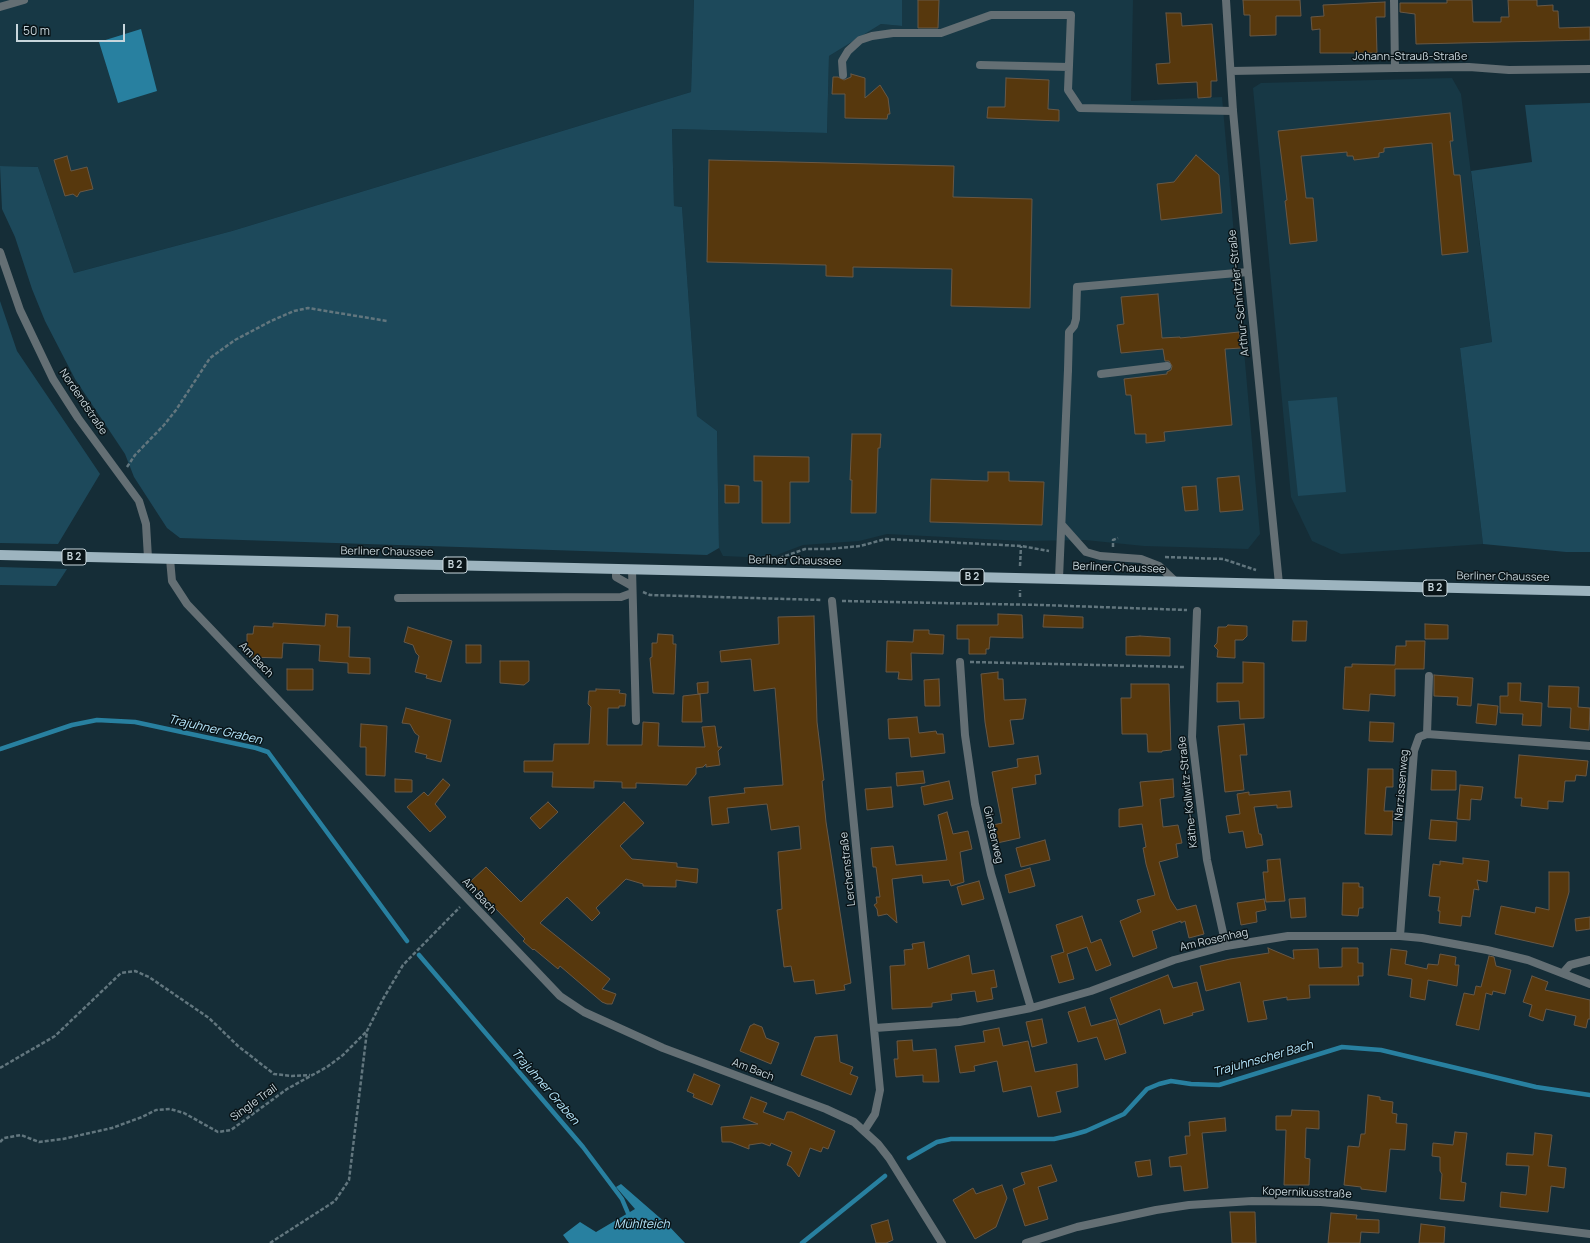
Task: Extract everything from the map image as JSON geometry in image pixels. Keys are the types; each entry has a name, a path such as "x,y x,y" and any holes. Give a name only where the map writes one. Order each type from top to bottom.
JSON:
{"main road":[{"name":"Berliner Chaussee","path":"0,555 1590,591"}],"street":[{"path":"0,7 24,0"},
{"name":"Arthur-Schnitzler-Straße","path":"1226,0 1233,110 1279,584"},
{"path":"1394,0 1395,68"},
{"path":"843,75 842,61 848,51 860,40 872,36 893,33 941,33 991,15 1071,15 1068,90 1080,108 1233,110"},
{"path":"980,65 1069,67"},
{"name":"Johann-Strauß-Straße","path":"1230,71 1469,67 1509,70 1590,69"},
{"name":"Nordendstraße","path":"0,252 20,310 53,379 78,418 127,483 144,512 148,558"},
{"path":"1059,578 1070,332 1076,319 1077,287 1248,272"},
{"path":"1101,374 1167,366"},
{"path":"1062,525 1086,552 1100,556 1146,560 1159,566 1176,582"},
{"name":"Am Bach","path":"170,559 172,581 187,604 551,988 571,1005 584,1012 663,1048 826,1109 842,1116 864,1130 888,1158 942,1243"},
{"path":"616,569 616,577 632,589"},
{"path":"632,570 636,721"},
{"path":"398,598 621,597 632,589"},
{"name":"Lerchenstraße","path":"832,601 880,1090 876,1114 864,1130"},
{"name":"Käthe-Kollwitz-Straße","path":"1197,611 1192,737 1207,860 1226,946"},
{"name":"Ginsterweg","path":"960,662 965,735 975,804 991,874 1031,1008"},
{"path":"1429,676 1427,734 1590,746"},
{"name":"Narzissenweg","path":"1400,936 1414,751 1419,737 1427,734"},
{"name":"Am Rosenhag","path":"875,1028 959,1022 1031,1008 1091,991 1174,960 1226,946 1288,936 1400,936 1487,950 1528,960 1590,984"},
{"path":"1563,973 1570,965 1590,960"},
{"name":"Kopernikusstraße","path":"1026,1243 1077,1227 1121,1216 1189,1205 1245,1202 1321,1202 1590,1234"}],"path":[{"path":"127,483 127,466 135,455 164,425 176,410 210,358 235,340 271,321 294,311 308,308 387,321"},
{"path":"1113,549 1112,540 1118,538"},
{"path":"817,549 860,546 886,539 1021,546 1020,567"},
{"path":"1106,548 1119,549"},
{"path":"1161,557 1223,559 1260,572 1279,572"},
{"path":"1020,588 1020,597"},
{"path":"1041,604 1197,611"},
{"path":"960,662 1195,667"},
{"path":"270,1243 335,1201 349,1180 367,1031 386,993 403,965 468,900"},
{"path":"0,1068 54,1036 121,973 135,971 149,977 209,1018 238,1046 274,1074 292,1076 312,1074"},
{"name":"Single Trail","path":"0,1142 4,1138 21,1135 39,1142 63,1139 112,1128 142,1118 156,1110 170,1109 184,1113 218,1132 231,1130 287,1089 327,1067 343,1055 367,1031"}],"shaded area":[{"path":"0,0 694,0 691,92 232,231 74,273 38,167 0,166"},
{"path":"694,0 902,0 902,26 881,24 829,56 827,133 672,129 674,206 682,207 697,416 717,431 719,548 707,555 180,538 167,528 134,477 125,454 75,379 45,321 32,289 15,237 2,209 0,166 38,167 74,273 232,231 691,92"},
{"path":"902,0 1133,0 1131,101 1222,97 1260,534 1248,549 1144,546 1085,540 1022,541 887,534 859,541 803,545 769,558 723,556 719,548 717,431 697,416 682,207 674,206 672,129 827,133 829,56 881,24 902,26"},
{"path":"1452,78 1461,94 1492,342 1460,348 1483,544 1341,554 1312,541 1291,497 1253,88 1261,83"},
{"path":"1590,103 1590,552 1566,552 1483,544 1460,348 1492,342 1471,171 1532,162 1525,105"},
{"path":"0,301 17,351 100,474 58,544 0,543"},
{"path":"1337,397 1346,492 1298,496 1288,401"},
{"path":"0,567 67,569 56,586 0,585"}],"water":[{"path":"141,29 157,91 118,103 99,42"},
{"name":"Mühlteich","path":"621,1184 667,1224 685,1243 569,1243 563,1235 580,1222 596,1232 635,1209 616,1187"}],"building":[{"path":"918,0 939,0 938,28 918,28"},
{"path":"1243,0 1300,0 1301,16 1276,16 1276,35 1250,36 1250,15 1244,15"},
{"path":"1447,0 1472,0 1473,22 1501,22 1501,17 1509,17 1508,0 1537,0 1537,6 1553,5 1553,11 1558,11 1559,28 1590,27 1590,40 1416,44 1415,14 1400,12 1400,3 1447,3"},
{"path":"1385,2 1385,17 1376,17 1377,53 1320,53 1320,29 1312,30 1311,17 1324,16 1323,5"},
{"path":"1166,13 1181,13 1182,26 1212,24 1217,81 1211,81 1211,97 1198,98 1197,82 1158,84 1156,64 1170,63"},
{"path":"851,74 865,78 865,98 880,85 888,98 890,114 888,114 887,119 845,118 845,94 832,94 833,77 838,77 844,80 851,77"},
{"path":"1006,78 1049,80 1048,109 1059,110 1059,121 987,118 988,107 1005,107"},
{"path":"1450,113 1453,141 1450,141 1454,175 1460,175 1468,252 1442,255 1432,143 1384,148 1384,152 1379,153 1379,157 1354,160 1353,156 1347,156 1347,152 1301,156 1306,198 1313,198 1317,241 1290,244 1285,201 1287,200 1278,131"},
{"path":"1196,155 1219,175 1222,213 1161,220 1157,184 1174,182"},
{"path":"67,156 71,171 87,167 93,189 80,192 77,197 73,194 65,196 54,160"},
{"path":"709,160 954,166 953,197 1032,199 1030,308 951,306 952,269 853,267 853,277 826,276 826,265 707,262"},
{"path":"1158,294 1162,338 1180,338 1239,332 1241,348 1225,349 1232,425 1164,432 1165,441 1146,443 1146,434 1135,434 1131,395 1126,395 1124,379 1167,374 1167,372 1171,370 1172,366 1169,361 1165,361 1163,349 1121,353 1117,325 1124,324 1121,297"},
{"path":"852,434 881,434 880,448 878,448 876,513 851,513 852,480 850,480"},
{"path":"754,456 809,457 809,482 790,482 790,523 762,523 762,481 754,481"},
{"path":"988,472 1009,472 1009,481 1044,482 1042,525 930,522 931,479 988,481"},
{"path":"1239,476 1243,510 1220,512 1217,478"},
{"path":"725,485 739,486 739,503 725,503"},
{"path":"1196,486 1198,510 1185,511 1182,487"},
{"path":"326,614 338,615 337,627 350,627 349,657 370,658 370,674 348,673 348,663 319,661 320,645 283,643 282,658 247,657 247,634 253,634 254,626 273,627 273,623 325,626"},
{"path":"998,614 1022,615 1023,638 990,637 989,649 986,649 986,654 969,654 969,639 957,639 957,625 998,625"},
{"path":"1044,615 1083,617 1083,628 1043,627"},
{"path":"814,616 817,722 824,780 822,781 826,822 851,983 844,985 845,990 816,994 814,980 794,982 791,966 784,967 777,910 782,909 778,852 801,849 799,826 771,830 767,804 727,808 729,823 712,825 709,797 745,793 744,788 783,785 775,688 754,691 751,659 721,662 720,651 779,644 778,617"},
{"path":"1293,621 1307,621 1306,641 1292,641"},
{"path":"1425,624 1448,625 1448,639 1425,639"},
{"path":"1228,625 1247,626 1247,636 1243,640 1235,640 1235,658 1217,657 1218,650 1214,646 1217,643 1218,627 1226,627"},
{"path":"408,627 452,641 441,682 426,678 427,675 415,672 419,656 413,645 404,642"},
{"path":"914,630 929,630 929,634 944,635 943,654 911,653 912,680 898,679 899,672 886,672 887,641 913,642"},
{"path":"658,634 673,635 673,644 676,644 674,694 653,693 650,658 652,657 652,643 657,643"},
{"path":"1140,636 1170,638 1170,656 1126,655 1126,637"},
{"path":"1406,641 1425,641 1424,669 1395,669 1395,696 1370,694 1369,711 1343,709 1345,667 1352,667 1352,664 1395,665 1396,646 1406,646"},
{"path":"466,645 481,645 481,663 466,663"},
{"path":"500,661 529,661 529,681 524,685 500,683"},
{"path":"1243,662 1264,663 1264,718 1240,719 1239,701 1217,702 1217,683 1243,683"},
{"path":"287,669 313,669 313,690 287,690"},
{"path":"998,672 998,679 1003,679 1004,700 1026,699 1023,719 1010,720 1014,744 989,747 985,722 981,674"},
{"path":"1434,675 1473,678 1471,706 1457,705 1458,697 1434,696"},
{"path":"939,679 940,706 925,706 924,680"},
{"path":"708,682 708,693 698,694 697,683"},
{"path":"1508,683 1521,683 1520,701 1542,703 1541,726 1522,725 1523,714 1500,713 1500,696 1508,696"},
{"path":"1131,684 1169,684 1171,750 1162,752 1148,752 1147,734 1122,734 1121,698 1131,698"},
{"path":"1549,686 1579,687 1578,707 1590,708 1589,730 1570,728 1571,708 1548,707"},
{"path":"596,689 620,690 619,693 626,694 625,706 619,706 619,708 608,708 607,745 642,745 643,722 659,723 658,746 705,747 702,727 715,726 718,747 722,747 718,751 720,765 706,767 706,764 703,767 696,768 696,774 687,785 636,783 636,788 622,788 622,782 594,781 594,788 552,787 553,772 524,772 524,761 553,761 554,744 589,744 591,707 588,704 589,691 596,691"},
{"path":"700,694 702,722 682,722 683,696"},
{"path":"1478,704 1498,706 1496,725 1476,723"},
{"path":"406,708 451,720 441,762 426,758 427,755 415,752 419,736 415,733 410,724 402,723"},
{"path":"917,717 919,733 936,731 937,734 943,734 945,753 911,757 909,738 889,739 888,719"},
{"path":"1370,722 1394,723 1393,742 1369,741"},
{"path":"361,724 387,726 385,776 366,775 366,747 360,747"},
{"path":"1244,724 1247,755 1240,755 1244,790 1225,792 1218,726"},
{"path":"1519,755 1588,761 1586,776 1576,775 1575,781 1565,781 1563,802 1548,801 1548,809 1521,806 1522,798 1515,798"},
{"path":"1038,756 1041,774 1035,775 1036,784 1012,788 1020,838 997,843 993,825 1002,823 992,772 1018,767 1017,759"},
{"path":"1368,769 1393,769 1393,787 1386,787 1384,811 1393,811 1392,835 1365,834"},
{"path":"1432,770 1456,771 1456,790 1431,790"},
{"path":"923,771 925,783 897,786 896,773"},
{"path":"395,779 412,780 412,792 395,792"},
{"path":"443,779 450,785 435,804 446,817 430,832 407,807 424,792 428,796"},
{"path":"1173,779 1174,797 1160,799 1163,827 1178,825 1182,843 1176,844 1178,857 1159,862 1170,899 1177,910 1196,905 1204,934 1189,938 1185,921 1181,923 1181,921 1152,931 1157,948 1133,957 1120,921 1141,912 1137,900 1155,895 1143,848 1146,847 1142,824 1119,827 1119,809 1143,806 1140,782"},
{"path":"949,781 953,799 924,805 921,787"},
{"path":"1460,785 1483,787 1481,800 1471,799 1470,820 1457,819"},
{"path":"891,787 893,807 867,810 865,789"},
{"path":"1290,791 1292,807 1277,808 1277,805 1254,807 1259,834 1261,834 1263,845 1246,848 1243,831 1229,833 1226,816 1240,814 1237,794 1249,792 1249,795"},
{"path":"548,802 558,812 540,829 530,818"},
{"path":"624,802 644,823 620,846 632,859 677,863 677,867 698,869 697,883 676,880 676,887 643,886 643,884 626,879 596,908 600,913 592,921 567,897 540,923 610,979 602,989 616,994 612,1004 607,1004 602,1002 560,966 558,969 534,949 533,950 523,941 525,939 470,882 486,867 521,902"},
{"path":"947,812 953,834 968,831 972,849 960,852 964,882 951,886 949,880 923,883 922,875 892,879 897,923 887,914 878,916 877,909 874,905 877,903 876,897 880,897 876,867 873,867 871,848 893,846 896,865 947,860 938,815"},
{"path":"1431,820 1457,822 1456,841 1429,839"},
{"path":"1045,840 1050,860 1021,867 1016,848"},
{"path":"1463,858 1489,861 1487,882 1477,880 1479,890 1474,889 1470,917 1462,916 1461,926 1439,923 1440,911 1438,911 1440,897 1429,896 1433,864 1440,865 1440,861 1463,864"},
{"path":"1280,859 1285,901 1266,902 1263,872 1268,872 1267,860"},
{"path":"1030,868 1035,886 1009,893 1005,875"},
{"path":"1549,872 1569,872 1569,892 1553,947 1495,934 1501,906 1535,913 1536,907 1549,910"},
{"path":"979,881 984,899 962,905 957,887"},
{"path":"1343,883 1359,883 1359,887 1363,887 1363,908 1359,908 1358,916 1342,915"},
{"path":"1305,898 1306,917 1291,918 1289,899"},
{"path":"1264,899 1266,910 1256,912 1257,922 1241,925 1237,903"},
{"path":"1082,916 1091,943 1101,939 1111,965 1096,971 1087,947 1067,954 1074,979 1059,983 1051,956 1064,952 1056,925"},
{"path":"1590,917 1590,929 1576,931 1575,919"},
{"path":"924,942 928,969 969,955 972,974 994,970 997,987 991,988 993,999 977,1002 975,991 951,994 952,1000 932,1003 932,1007 892,1009 890,966 905,965 904,950 913,949 912,944"},
{"path":"1268,948 1294,959 1293,950 1318,949 1319,968 1342,967 1342,948 1358,948 1358,963 1363,963 1363,976 1358,976 1359,985 1309,985 1310,998 1287,1000 1287,997 1263,1001 1267,1019 1248,1022 1240,982 1206,991 1200,966 1230,959 1269,953"},
{"path":"1391,949 1407,951 1405,964 1427,969 1428,964 1438,965 1440,954 1456,957 1455,965 1459,965 1457,986 1428,980 1425,1000 1410,997 1412,979 1388,975"},
{"path":"1489,956 1494,957 1496,966 1511,970 1505,994 1493,991 1492,995 1486,993 1479,1030 1456,1025 1464,993 1474,995 1476,986 1481,987"},
{"path":"1168,975 1173,988 1197,982 1204,1010 1164,1024 1160,1009 1120,1025 1110,998"},
{"path":"1532,976 1548,982 1545,990 1590,1000 1590,1019 1588,1019 1586,1028 1574,1025 1576,1016 1546,1009 1543,1021 1529,1016 1532,1005 1523,1002"},
{"path":"1085,1007 1091,1026 1116,1019 1126,1053 1105,1060 1097,1037 1078,1042 1068,1012"},
{"path":"1042,1019 1047,1043 1032,1047 1026,1022"},
{"path":"754,1024 762,1027 766,1038 779,1043 771,1064 740,1051 750,1026"},
{"path":"999,1028 1003,1046 1028,1041 1035,1072 1077,1064 1078,1087 1056,1092 1061,1112 1038,1117 1031,1086 1003,1092 997,1061 974,1066 975,1071 960,1073 955,1046 985,1042 983,1031"},
{"path":"837,1035 840,1062 853,1067 850,1074 858,1077 851,1095 801,1075 815,1037"},
{"path":"912,1040 913,1051 936,1049 939,1082 923,1082 923,1075 896,1077 894,1059 898,1059 897,1041"},
{"path":"694,1074 720,1085 712,1105 693,1097 694,1094 687,1091"},
{"path":"1368,1095 1380,1097 1380,1100 1393,1102 1392,1113 1397,1114 1396,1123 1407,1124 1405,1150 1390,1149 1386,1192 1344,1185 1348,1146 1359,1147 1361,1134 1365,1134"},
{"path":"751,1097 767,1103 763,1112 784,1120 787,1112 792,1112 835,1131 828,1149 823,1147 821,1152 810,1148 799,1177 791,1167 787,1165 792,1152 771,1143 770,1146 762,1143 749,1145 749,1149 731,1142 722,1142 721,1127 758,1124 743,1118"},
{"path":"1292,1110 1319,1111 1319,1129 1306,1128 1305,1158 1310,1159 1309,1185 1284,1185 1286,1130 1276,1130 1276,1116 1291,1116"},
{"path":"1225,1118 1226,1131 1202,1133 1208,1188 1184,1191 1181,1166 1170,1167 1169,1157 1187,1154 1185,1136 1190,1136 1189,1122"},
{"path":"1455,1132 1467,1133 1461,1182 1466,1183 1464,1201 1440,1199 1442,1174 1440,1171 1440,1157 1432,1156 1433,1143 1453,1145"},
{"path":"1535,1133 1552,1135 1548,1166 1566,1168 1564,1188 1551,1186 1548,1212 1500,1207 1501,1192 1526,1195 1529,1166 1506,1165 1507,1153 1533,1155"},
{"path":"1150,1160 1152,1175 1138,1177 1135,1162"},
{"path":"1051,1165 1057,1181 1038,1187 1048,1219 1025,1226 1013,1189 1025,1184 1021,1173"},
{"path":"1002,1185 1007,1198 996,1227 975,1239 953,1200 973,1188 976,1194"},
{"path":"1230,1212 1255,1212 1256,1243 1232,1243"},
{"path":"1331,1213 1357,1215 1356,1219 1379,1220 1379,1233 1361,1232 1360,1243 1328,1243"},
{"path":"888,1220 893,1240 886,1243 876,1243 871,1225"},
{"path":"1421,1224 1445,1227 1444,1243 1419,1243"}],"waterway":[{"name":"Trajuhner Graben","path":"0,749 72,725 97,720 135,722 256,748 268,752 407,941"},
{"name":"Trajuhner Graben","path":"419,955 583,1147 622,1199 630,1218"},
{"name":"Trajuhnscher Bach","path":"909,1158 937,1142 951,1139 1054,1139 1072,1135 1086,1131 1124,1114 1147,1089 1159,1084 1171,1081 1191,1084 1219,1085 1342,1047 1381,1050 1536,1087 1590,1095"},
{"name":"Trajuhnscher Bach","path":"802,1243 885,1176"}]}
